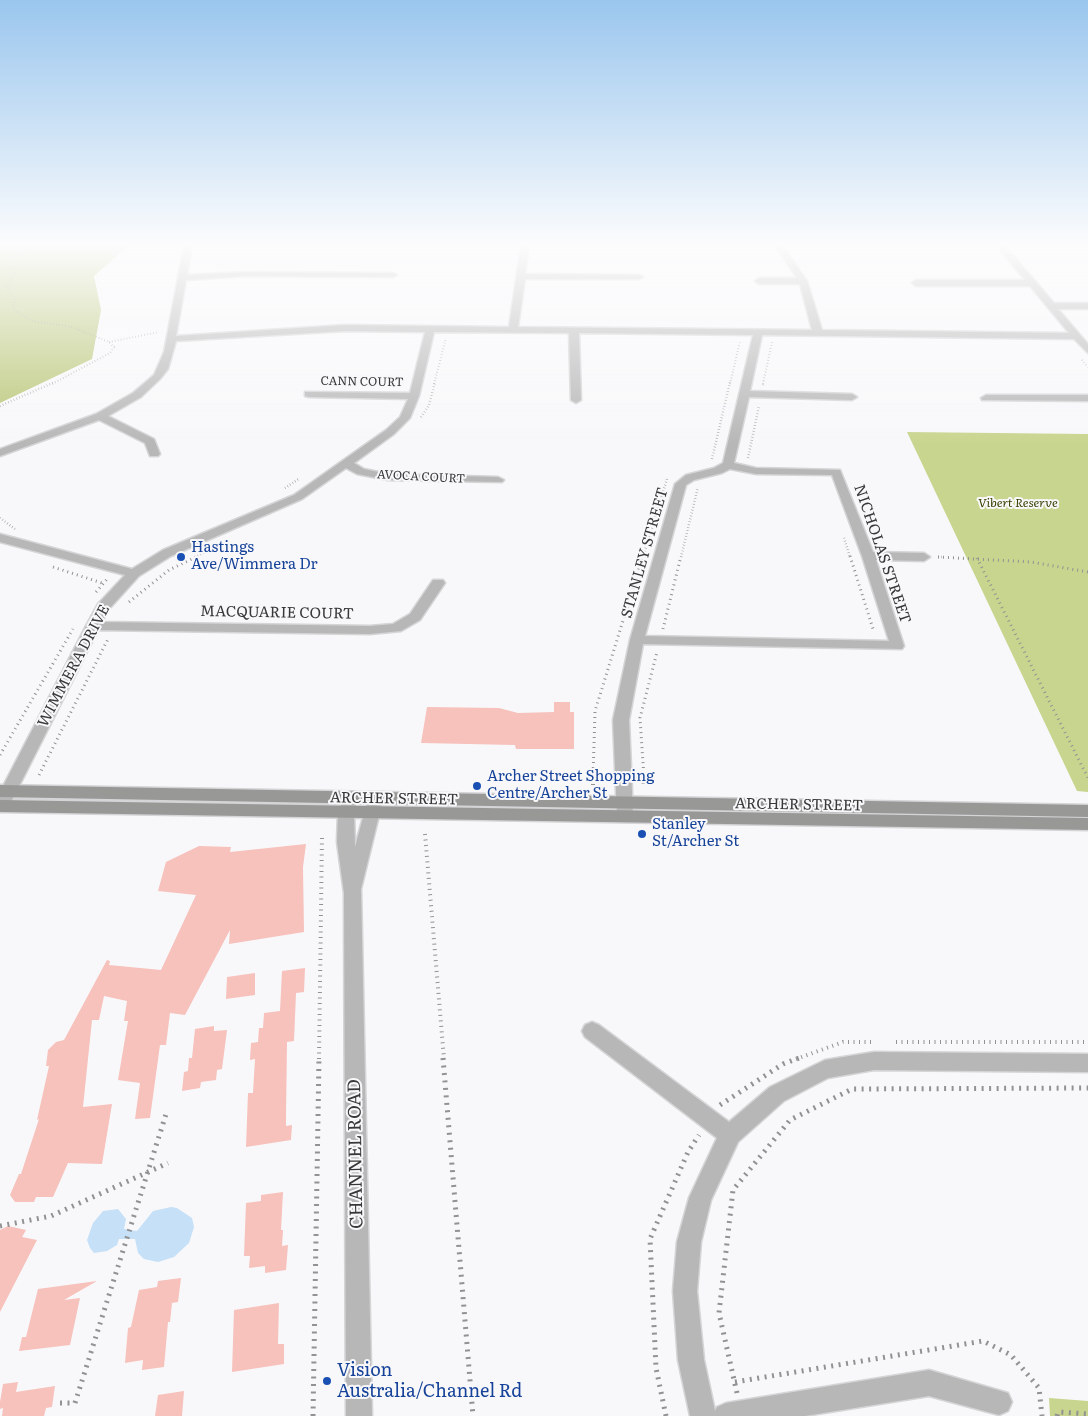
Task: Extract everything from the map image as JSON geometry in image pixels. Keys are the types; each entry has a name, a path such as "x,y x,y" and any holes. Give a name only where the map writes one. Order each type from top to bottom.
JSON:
{"main road":[{"name":"ARCHER STREET","path":"2,798 348,806 962,815 1088,811"},
{"name":"ARCHER STREET","path":"962,815 1088,824"}],"street":[{"path":"0,453 100,416 137,395 157,377 167,360 176,312"},
{"path":"512,331 515,312"},
{"path":"812,312 818,334"},
{"path":"1056,312 1088,350"},
{"path":"172,335 301,330 430,329 1076,336"},
{"name":"WIMMERA DRIVE","path":"2,798 103,607 134,573 166,553 298,497 390,432 405,418 414,396 430,329"},
{"path":"574,331 576,400"},
{"path":"728,465 758,333"},
{"name":"CANN COURT","path":"309,394 414,396"},
{"path":"745,394 852,397"},
{"path":"986,398 1088,398"},
{"path":"100,416 150,441 154,454"},
{"name":"AVOCA COURT","path":"346,463 361,472 388,477 498,480"},
{"name":"NICHOLAS STREET","path":"637,640 896,646 868,556 836,472 756,471 728,465"},
{"name":"STANLEY STREET","path":"624,809 621,720 637,640 681,484 690,477 718,471 728,465"},
{"path":"0,538 134,573"},
{"path":"868,556 924,557"},
{"name":"MACQUARIE COURT","path":"93,626 370,630 396,628 416,617 438,583"},
{"name":"CHANNEL ROAD","path":"348,806 346,842 353,893 359,1416"},
{"name":"CHANNEL ROAD","path":"353,893 374,806"},
{"path":"592,1031 730,1135"},
{"path":"703,1416 691,1360 685,1290 688,1252 700,1198 730,1135 777,1094 826,1070 874,1061 1088,1063"},
{"path":"734,1415 929,1383 999,1402"}],"path":[{"path":"0,406 37,391 86,367 110,353 114,347 108,342 72,327 32,321 18,312"},
{"path":"108,342 151,332 172,335"},
{"path":"419,420 429,405 446,335"},
{"path":"745,469 772,338"},
{"path":"644,786 640,718 698,487 703,484"},
{"path":"842,532 874,633 869,635"},
{"path":"39,775 126,605 169,570 211,550"},
{"path":"924,557 1031,562 1088,572"},
{"path":"977,558 1088,778"},
{"path":"425,834 472,1416"},
{"path":"313,1416 322,835"},
{"path":"666,1416 656,1368 650,1239 688,1152 720,1104 783,1064 843,1042 882,1042"},
{"path":"892,1042 1088,1042"},
{"path":"734,1415 718,1313 733,1190 790,1120 852,1089 1088,1088"},
{"path":"60,1403 75,1403 167,1111"},
{"path":"0,1226 50,1216 168,1164"},
{"path":"1058,1416 1058,1412 1088,1414"}],"green space":[{"path":"0,312 101,312 92,359 0,403"},
{"name":"Vibert Reserve","path":"907,432 1088,434 1088,792 1077,791"},
{"path":"1049,1398 1088,1401 1088,1416 1050,1416"}],"water":[{"path":"171,1207 177,1208 192,1218 194,1227 189,1243 174,1257 158,1262 144,1259 138,1253 135,1239 119,1239 117,1245 107,1251 94,1253 90,1248 87,1240 93,1223 103,1211 118,1209 126,1219 124,1229 137,1231 153,1211"}],"building":[{"path":"554,702 570,702 570,712 574,712 574,749 516,749 515,745 421,743 427,707 499,708 518,713 554,712"},
{"path":"306,844 303,867 304,932 229,944 230,930 185,1015 170,1013 166,1045 160,1045 150,1118 135,1119 140,1083 118,1080 128,1021 124,1021 127,1001 104,996 99,1020 92,1020 83,1107 112,1104 102,1164 68,1163 53,1197 36,1197 34,1202 15,1202 10,1195 19,1174 21,1174 39,1119 37,1120 49,1066 46,1066 48,1050 56,1042 64,1040 107,960 110,961 109,965 161,970 196,895 158,891 166,862 199,846 231,847 230,852"},
{"path":"305,968 304,992 296,993 294,1041 287,1042 286,1126 292,1125 291,1140 246,1147 248,1093 253,1093 255,1059 250,1060 251,1043 258,1042 259,1028 263,1028 264,1013 280,1011 282,971"},
{"path":"255,973 255,995 226,999 227,977"},
{"path":"214,1026 214,1031 227,1030 222,1069 217,1070 216,1080 201,1082 200,1088 182,1091 184,1072 188,1071 189,1058 192,1058 195,1029"},
{"path":"283,1192 281,1230 283,1230 282,1246 288,1245 286,1270 265,1273 265,1266 249,1268 250,1256 244,1256 246,1203 261,1201 261,1195"},
{"path":"8,1226 26,1230 22,1237 37,1240 0,1312 0,1230"},
{"path":"181,1278 178,1302 172,1303 170,1322 168,1322 164,1367 142,1370 143,1360 125,1363 128,1328 131,1327 139,1290 157,1287 158,1281"},
{"path":"97,1281 64,1300 80,1298 70,1345 19,1351 22,1337 26,1337 38,1289"},
{"path":"279,1303 278,1344 284,1344 284,1364 232,1372 234,1310"},
{"path":"18,1382 16,1392 55,1386 52,1407 46,1408 44,1416 2,1416 3,1408 0,1409 0,1402 3,1384"},
{"path":"184,1391 182,1416 155,1416 158,1395"}],"place":[{"name":"Hastings Ave/Wimmera Dr","path":"181,557"},
{"name":"Archer Street Shopping Centre/Archer St","path":"477,786"},
{"name":"Stanley St/Archer St","path":"642,834"},
{"name":"Vision Australia/Channel Rd","path":"327,1381"}]}
